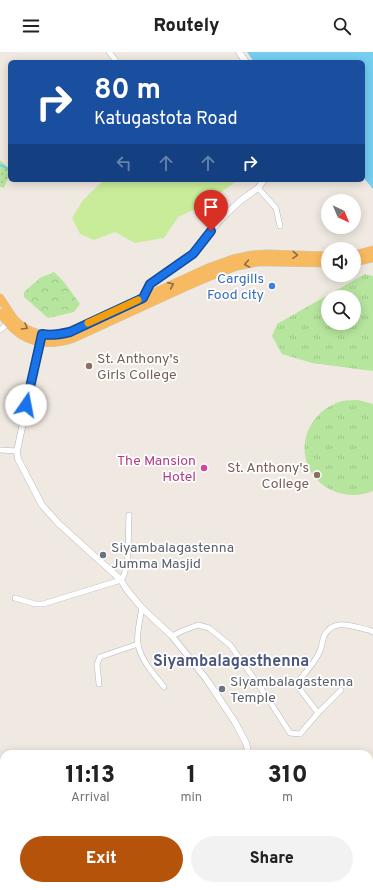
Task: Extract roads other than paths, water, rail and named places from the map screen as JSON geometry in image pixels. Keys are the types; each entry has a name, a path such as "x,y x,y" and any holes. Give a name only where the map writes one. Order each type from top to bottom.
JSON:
{"highway":[{"path":"361,253 373,250"},
{"path":"0,313 15,330 35,341 41,338 70,332 224,262 243,256 267,254 321,256"},
{"path":"361,261 373,258"},
{"path":"0,298 20,325 52,343 66,341 80,336 208,277 237,266 258,262 321,264"}],"street":[{"path":"109,52 115,60"},
{"path":"141,307 143,298 150,284 193,254 220,220 258,188 262,182"},
{"path":"258,188 276,208 280,226"},
{"path":"0,330 8,323"},
{"path":"41,338 17,451 18,459 42,504 58,523 121,580 142,608 172,636 207,680 235,722 248,750"},
{"path":"0,450 17,451"},
{"path":"15,598 35,604 43,604 121,580 124,577 127,562 129,515"},
{"path":"142,608 138,644 146,664 164,687"},
{"path":"318,713 296,684 318,656 324,636 332,627 341,624 373,632"},
{"path":"172,636 198,625 209,628 224,640 230,645 290,734 300,734 341,690"},
{"path":"99,684 97,664 100,657 138,644"}],"water":[{"path":"247,52 373,52 373,189 365,179 365,60 253,60"}],"waterway":[{"path":"0,165 8,169"}],"place":[{"name":"Cargills Food city","path":"272,286"},
{"name":"St. Anthony's Girls College","path":"89,366"},
{"name":"The Mansion Hotel","path":"204,468"},
{"name":"St. Anthony's College","path":"317,475"},
{"name":"Siyambalagastenna Jumma Masjid","path":"103,555"},
{"name":"Siyambalagastenna Temple","path":"222,689"}],"district":[{"name":"Siyambalagasthenna","path":"231,660"}]}
